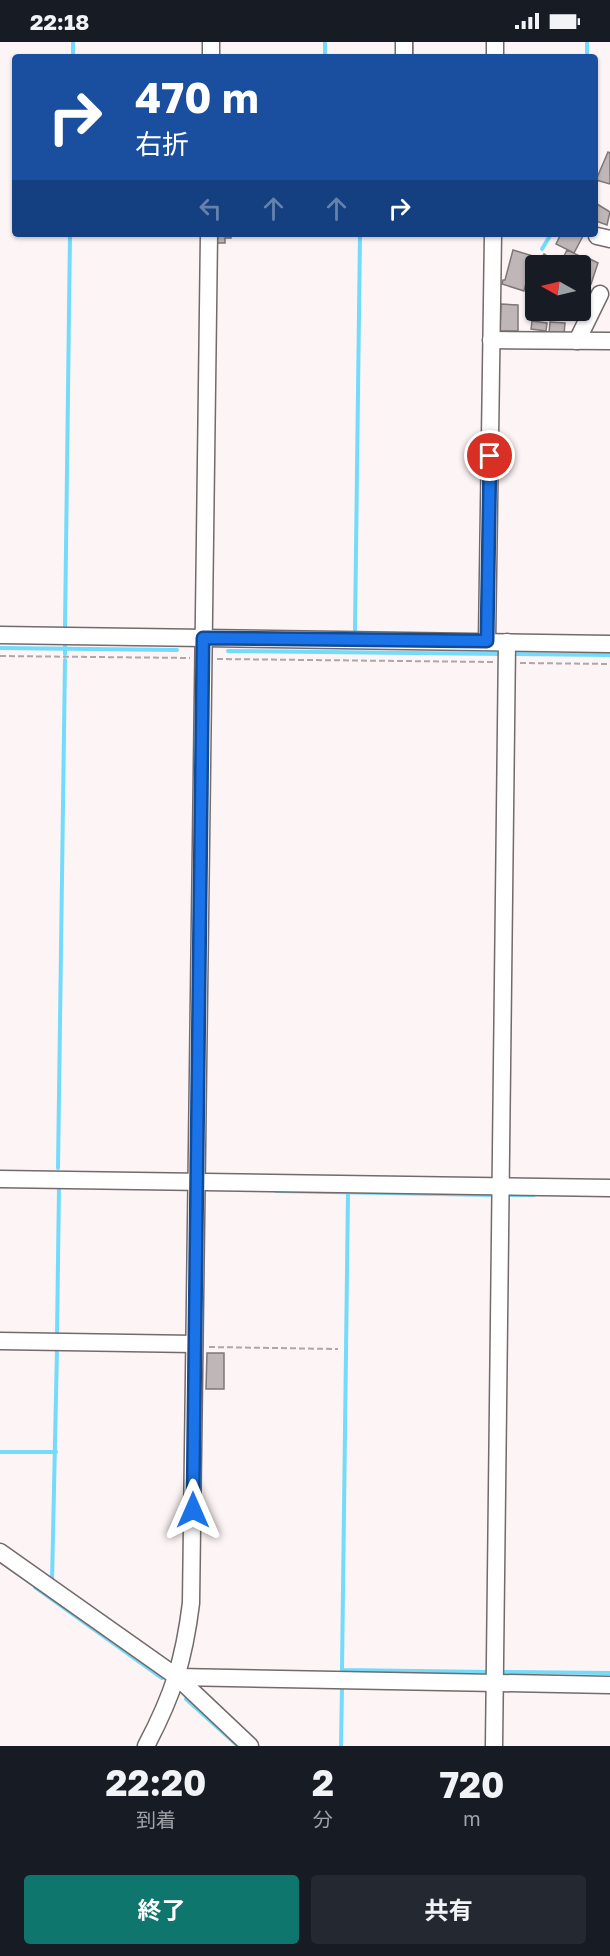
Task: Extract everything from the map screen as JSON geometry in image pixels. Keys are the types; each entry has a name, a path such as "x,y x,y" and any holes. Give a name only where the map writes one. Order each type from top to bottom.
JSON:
{"street":[{"path":"146,1746 163,1713 177,1677 185,1648 191,1603 209,237"},
{"path":"487,641 493,237"},
{"path":"577,341 600,294"},
{"path":"491,340 610,341"},
{"path":"0,635 610,644"},
{"path":"494,1746 507,642"},
{"path":"0,1179 610,1188"},
{"path":"0,1341 194,1345"},
{"path":"0,1552 177,1677 250,1746"},
{"path":"177,1677 610,1685"}],"path":[{"path":"0,656 610,664"},
{"path":"194,1345 338,1349"}],"building":[{"path":"608,152 610,153 610,184 598,181"},
{"path":"598,205 610,212 607,225 598,222"},
{"path":"218,237 231,237 225,238 225,243 217,243"},
{"path":"560,237 582,237 574,253 556,244"},
{"path":"513,250 530,255 525,255 524,291 502,284"},
{"path":"567,250 578,255 564,255"},
{"path":"591,260 598,263 591,284"},
{"path":"501,304 518,305 518,331 500,331"},
{"path":"532,321 547,323 546,331 531,329"},
{"path":"550,322 565,323 564,334 549,333"},
{"path":"207,1353 224,1353 224,1389 206,1389"}],"waterway":[{"path":"73,42 73,54"},
{"path":"325,42 325,54"},
{"path":"412,42 412,54"},
{"path":"587,42 587,54"},
{"path":"65,628 70,237"},
{"path":"355,630 360,237"},
{"path":"542,249 549,237"},
{"path":"65,643 65,654"},
{"path":"0,648 177,650"},
{"path":"228,651 504,654"},
{"path":"514,654 610,655"},
{"path":"58,1168 65,660"},
{"path":"57,1336 59,1187"},
{"path":"276,1191 493,1195"},
{"path":"348,1192 342,1670 489,1672"},
{"path":"507,1195 534,1195"},
{"path":"52,1583 57,1349"},
{"path":"0,1452 56,1452"},
{"path":"35,1587 162,1678"},
{"path":"503,1672 610,1673"},
{"path":"341,1746 342,1688"},
{"path":"186,1699 238,1746"}],"route":[{"path":"193,1510 203,638 487,641 490,456"}]}
